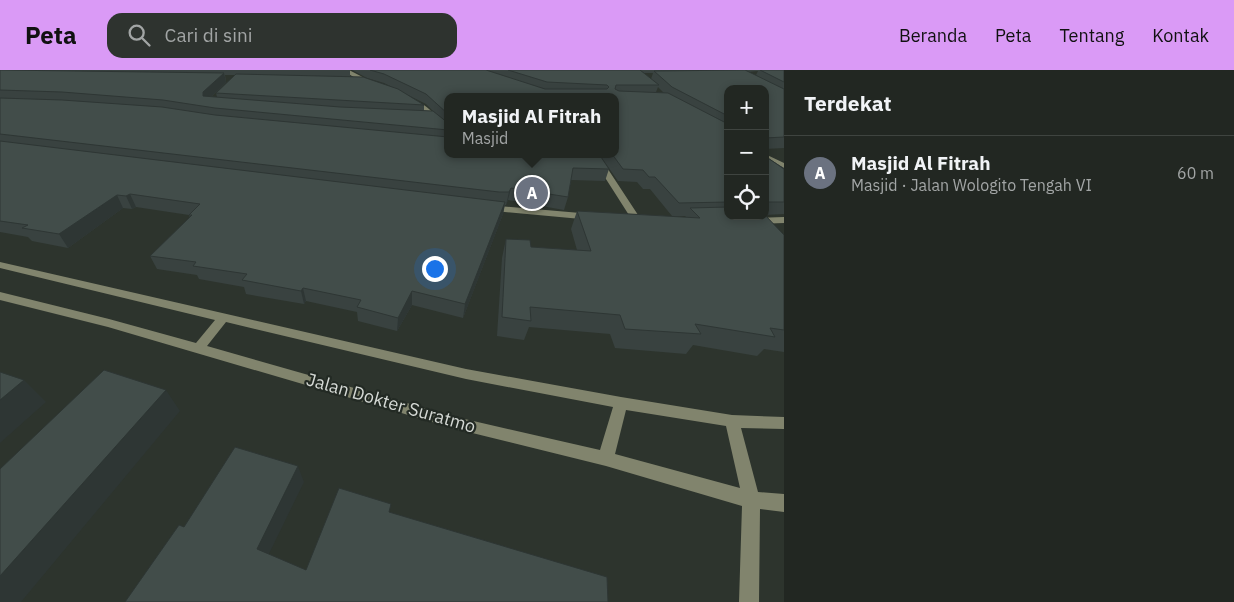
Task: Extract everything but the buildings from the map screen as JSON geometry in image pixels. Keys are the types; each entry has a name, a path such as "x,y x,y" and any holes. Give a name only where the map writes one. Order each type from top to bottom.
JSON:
{"street":[{"path":"345,70 364,81 381,86"},
{"path":"354,81 364,81"},
{"path":"402,96 423,107 444,127"},
{"path":"426,117 434,118"},
{"path":"597,158 642,221 628,220"},
{"path":"769,158 784,166"},
{"path":"478,207 600,218"},
{"path":"744,221 784,220"},
{"path":"0,265 466,374 621,403 732,421 784,423"},
{"name":"Jalan Dokter Suratmo","path":"0,296 108,323 456,423 606,459 751,500 784,503"},
{"path":"198,349 224,317"},
{"path":"606,459 621,403"},
{"path":"732,421 751,500 749,602"}],"place":[{"name":"Masjid Al Fitrah","path":"532,193"}]}
